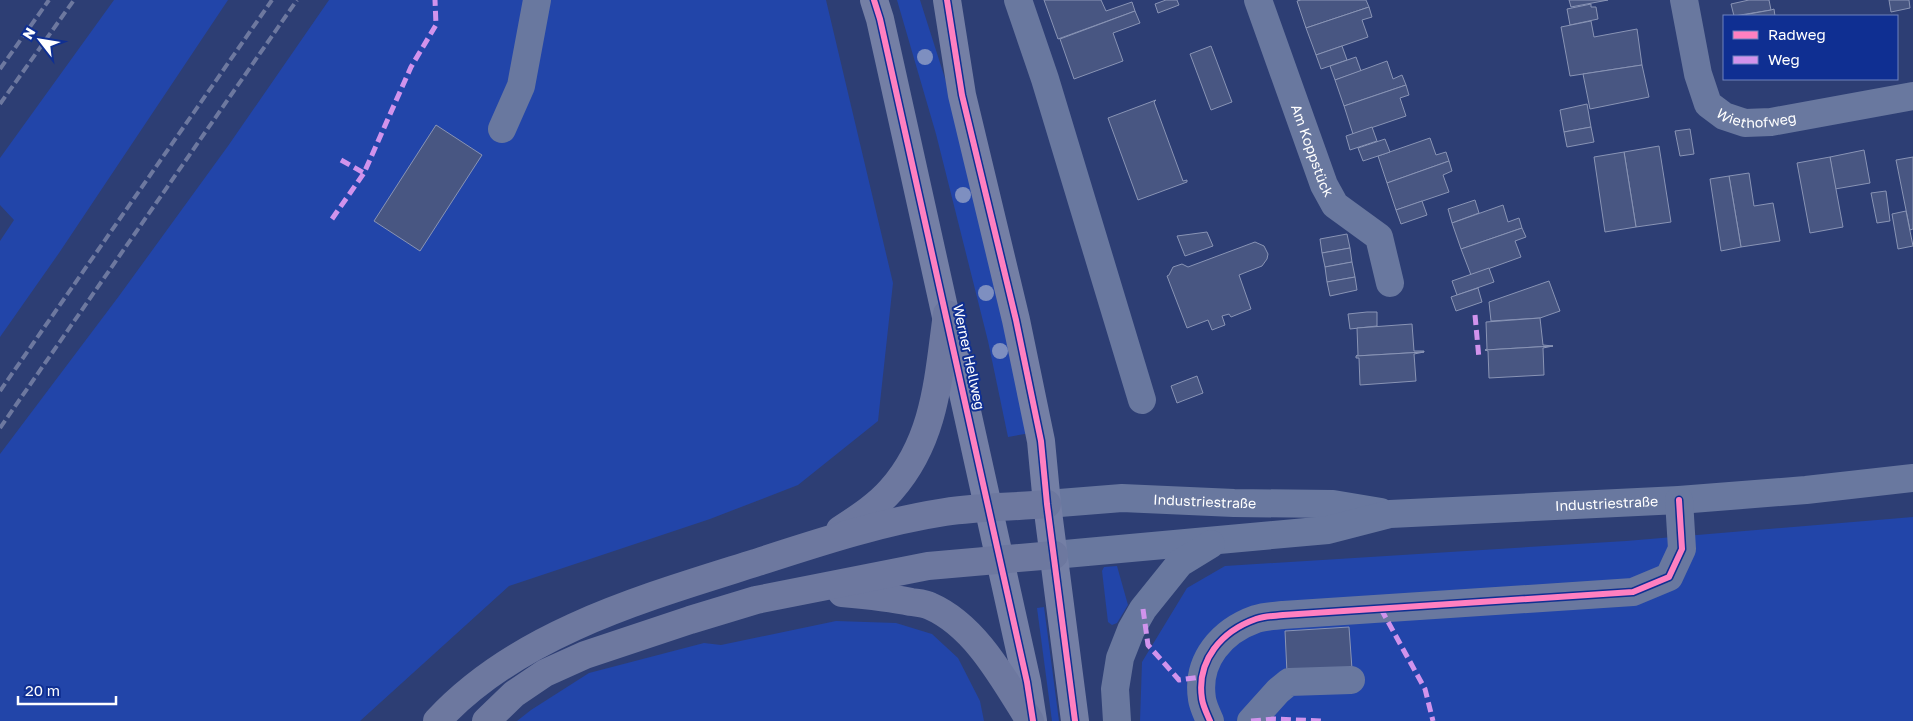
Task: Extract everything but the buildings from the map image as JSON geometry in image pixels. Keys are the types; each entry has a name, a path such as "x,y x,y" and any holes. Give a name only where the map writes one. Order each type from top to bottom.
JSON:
{"highway":[{"path":"822,542 870,510 891,491 921,446 935,400 947,314"},
{"path":"437,721 483,678 527,650 561,632 607,613 822,542 891,523 946,512 1047,504"},
{"path":"486,721 514,694 545,673 585,655 756,600 928,566 1054,555"},
{"path":"813,590 888,597 929,606 938,610 954,620 978,644 997,668 1032,721"}],"main road":[{"name":"Werner Hellweg","path":"874,0 880,19 947,314 988,509 1028,682 1032,721"},
{"path":"947,0 962,95 1016,320 1041,441 1047,504 1075,721"}],"street":[{"path":"502,129 521,86 537,0"},
{"path":"1018,0 1045,79 1142,400"},
{"name":"Am Koppstück","path":"1258,0 1324,185 1335,205 1379,237 1390,283"},
{"name":"Wiethofweg","path":"1684,0 1698,74 1708,104 1724,116 1745,123 1771,122 1913,96"},
{"name":"Industriestraße","path":"1054,555 1328,530 1390,514 1679,500 1806,490 1913,478"},
{"name":"Industriestraße","path":"1047,504 1122,498 1234,503 1333,504 1390,514"},
{"path":"1210,721 1202,699 1201,677 1209,654 1220,640 1232,630 1258,618 1283,615 1633,592 1669,577 1682,549 1679,500"},
{"name":"Industriestraße","path":"1118,721 1115,689 1120,658 1131,630 1143,609 1180,563 1217,540"},
{"path":"1251,721 1278,691 1289,682 1351,680"}],"shaded area":[{"path":"114,0 228,0 59,253 0,337 0,241 14,220 0,205 0,158"},
{"path":"329,0 826,0 893,283 878,421 798,485 710,519 509,586 360,721 0,721 0,454 119,296 228,146"},
{"path":"897,0 920,0 956,113 1030,433 1008,437 988,341 936,134"},
{"path":"1913,517 1913,721 1140,721 1142,662 1187,588 1225,566 1626,541"},
{"path":"1117,566 1128,605 1117,623 1112,625 1108,622 1102,571 1104,567"},
{"path":"1044,607 1059,721 1052,721 1037,608"},
{"path":"836,621 896,623 932,634 958,658 980,701 984,721 517,721 589,673 704,643 721,645"}],"railway":[{"path":"0,69 49,0"},
{"path":"0,104 74,0"},
{"path":"0,391 272,0"},
{"path":"0,428 297,0"}],"marked path":[{"path":"332,219 364,173 411,67 436,25 435,0"},
{"path":"341,160 364,173"},
{"path":"1475,315 1479,359"},
{"path":"1143,609 1148,645 1179,680 1201,677"},
{"path":"1381,609 1425,689 1433,721"},
{"path":"1251,721 1274,719 1323,721"}],"cycle path":[{"path":"874,0 880,19 1027,682 1033,721"},
{"path":"947,0 962,95 1016,320 1041,441 1047,504 1075,721"},
{"path":"1210,721 1204,707 1201,685 1207,660 1222,639 1244,624 1259,618 1283,615 1633,592 1669,577 1682,549 1679,500"}]}
